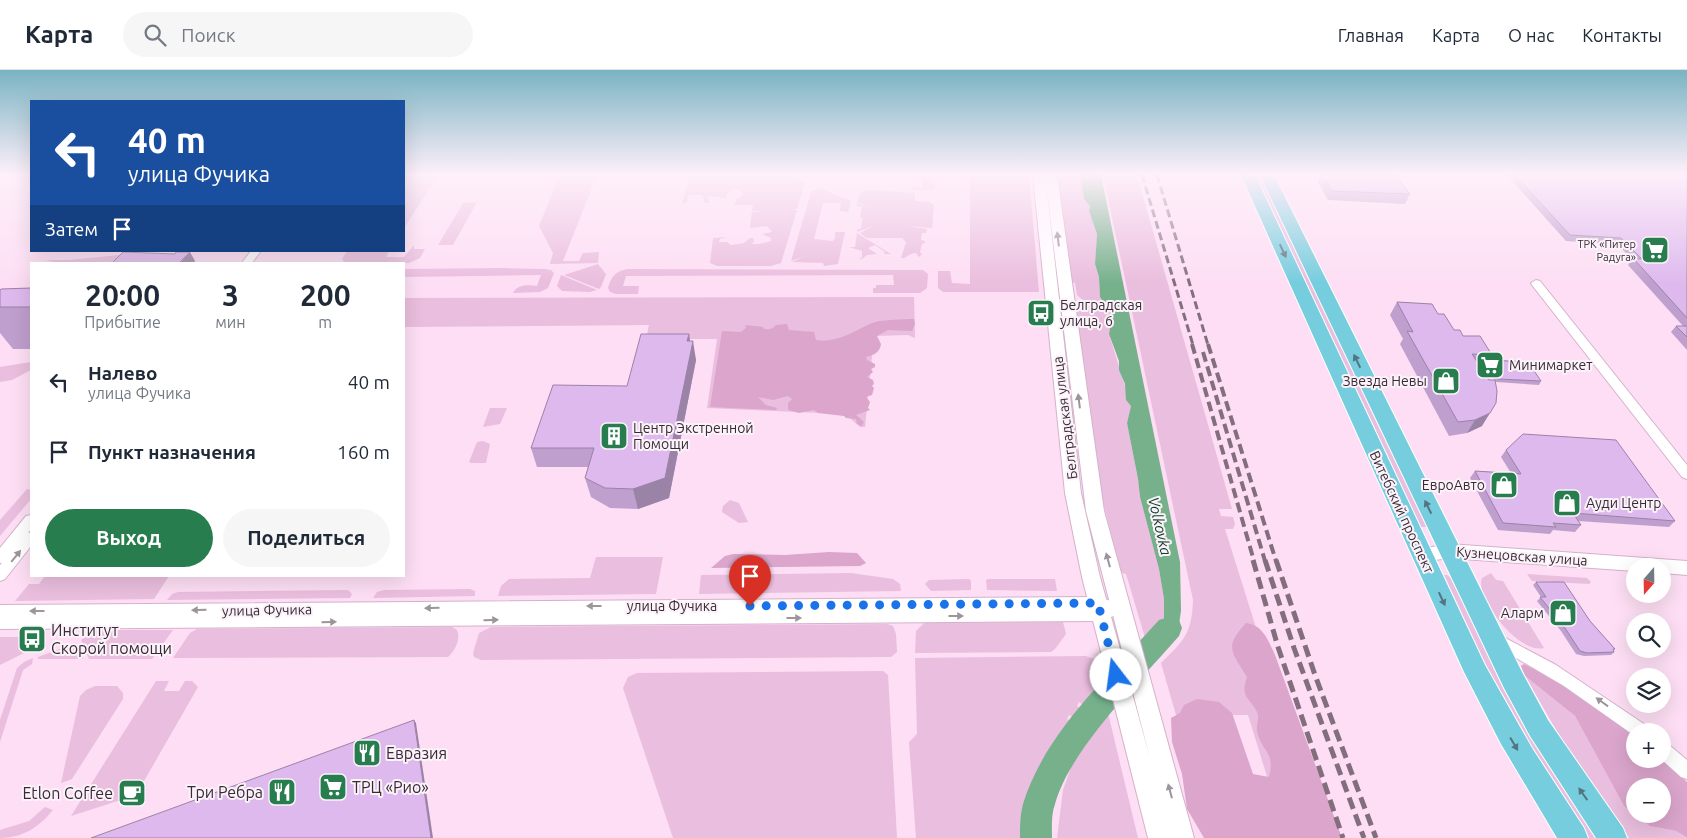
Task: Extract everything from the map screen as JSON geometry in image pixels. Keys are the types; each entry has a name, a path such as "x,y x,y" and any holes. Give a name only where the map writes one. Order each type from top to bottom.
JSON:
{"main road":[{"name":"Витебский проспект","path":"1264,211 1476,672 1505,729 1574,838"},
{"name":"Витебский проспект","path":"1284,211 1452,557 1539,728 1613,838"}],"street":[{"name":"Белградская улица","path":"1043,211 1070,467 1078,518 1112,658 1160,838"},
{"name":"Белградская улица","path":"1055,211 1091,489 1099,528 1121,607 1129,644"},
{"path":"248,262 255,252"},
{"path":"257,262 265,252"},
{"path":"1536,283 1687,474"},
{"path":"0,558 30,521"},
{"path":"0,575 30,538"},
{"name":"Кузнецовская улица","path":"1422,555 1687,568"},
{"name":"Кузнецовская улица","path":"1452,557 1626,574"},
{"path":"1671,578 1687,579"},
{"name":"улица Фучика","path":"0,623 1100,609 1121,607"},
{"name":"улица Фучика","path":"0,611 1100,609"},
{"path":"1491,636 1549,667 1600,700 1630,723"},
{"path":"1129,644 1182,838"},
{"path":"1671,757 1687,771"}],"shaded area":[{"path":"405,211 415,211 405,226"},
{"path":"458,211 472,211 453,245 438,245"},
{"path":"545,211 583,211 563,261 579,261 583,253 599,252 598,263 550,264 553,253 539,226"},
{"path":"752,211 797,211 781,263 771,266 717,266 710,263 713,238 727,237 720,239 719,242 727,242 731,245 744,243 750,238 753,238 754,242 751,244 771,241 771,238 762,234 772,232 767,226 750,228 752,212 766,211"},
{"path":"806,211 821,211 814,239 833,241 835,232 845,232 838,264 824,266 823,263 792,262 805,256 791,261"},
{"path":"861,211 933,211 932,228 908,226 927,229 926,233 922,233 921,240 925,241 925,243 922,244 920,252 922,254 919,257 916,253 901,258 906,242 902,238 867,238 860,233 873,226 857,232 858,229 861,229 863,218 860,217"},
{"path":"970,211 1032,211 1039,292 943,292 938,288 938,271 950,271 952,283 970,284"},
{"path":"1062,211 1089,211 1097,234 1095,264 1099,277 1100,297 1112,315 1109,334 1131,406 1127,423 1140,497 1159,569 1164,599 1164,623 1146,641 1126,574 1122,573 1119,564 1100,490 1075,308 1084,310 1083,300 1077,295 1075,283 1072,282"},
{"path":"1111,211 1147,211 1232,509 1219,509 1221,516 1233,517 1235,524 1233,529 1225,529 1264,653 1286,838 1248,715 1176,715 1161,663 1176,649 1185,636 1191,621 1193,600"},
{"path":"1272,211 1277,211 1427,527 1419,527"},
{"path":"857,233 891,254 884,254 885,252 875,245 868,248 877,254 867,255 862,259 857,259 862,258 862,251 849,247 855,247"},
{"path":"414,245 414,249 425,249 420,258 409,263 344,262 342,259 346,252 388,252 386,257 404,257"},
{"path":"119,255 114,262 54,262 46,260 69,260"},
{"path":"598,264 606,274 599,289 564,275"},
{"path":"405,269 545,269 551,270 554,273 548,288 540,292 513,293 517,288 527,285 537,286 541,275 405,277"},
{"path":"628,269 923,270 928,274 927,288 920,293 873,293 873,288 876,288 876,285 894,285 893,275 626,276 623,286 639,286 638,294 616,294 610,292 608,288 613,277 620,271"},
{"path":"561,275 597,290 590,292 562,291 557,286"},
{"path":"914,297 915,338 908,335 874,336 865,427 860,427 845,414 707,408 717,339 646,339 649,325 405,327 405,298"},
{"path":"914,319 915,324 912,331 888,330 877,336 881,344 878,352 866,357 867,360 875,364 875,367 871,369 873,372 867,377 873,380 874,384 872,386 874,388 872,395 866,397 870,402 868,408 870,410 856,415 864,422 862,426 857,424 856,419 844,416 818,413 814,410 799,413 788,410 788,403 792,399 788,396 773,400 758,397 766,405 777,408 776,410 710,407 722,331 741,332 746,328 745,325 768,329 776,325 787,324 789,330 814,332 816,340 824,341 839,338 875,322"},
{"path":"30,362 30,371 12,380 0,382 0,367"},
{"path":"490,408 507,408 500,424 483,427"},
{"path":"483,441 490,444 486,463 469,462 477,442"},
{"path":"27,489 30,490 30,500 0,536 0,520"},
{"path":"730,500 739,503 748,522 739,523 722,512 723,506"},
{"path":"829,552 857,553 866,563 860,566 711,568 725,556 733,554 785,555"},
{"path":"596,557 663,557 656,594 498,596 501,586 509,579 590,578"},
{"path":"851,573 893,579 900,584 901,591 699,594 701,575"},
{"path":"1491,573 1496,580 1503,581 1544,648 1534,648 1522,642 1500,622 1491,609 1481,586 1482,578"},
{"path":"1527,574 1587,578 1591,582 1589,584 1532,581"},
{"path":"1444,575 1452,579 1501,682 1598,838 1589,838 1537,762 1492,681"},
{"path":"44,577 168,577 154,599 15,601 29,584 39,584"},
{"path":"969,579 971,581 971,590 931,591 925,584 929,580"},
{"path":"1055,579 1057,591 987,590 986,580"},
{"path":"470,589 475,591 475,596 373,598 377,592 384,590"},
{"path":"348,590 352,594 350,598 167,600 172,594 178,592"},
{"path":"1063,622 1066,634 1051,652 915,653 916,631 924,623"},
{"path":"1246,623 1252,624 1261,630 1275,655 1342,838 1204,838 1187,809 1182,774 1172,742 1171,718 1180,713 1184,705 1197,699 1219,702 1232,713 1253,774 1269,777 1271,762 1257,731 1258,715 1246,696 1244,689 1247,677 1232,649 1235,638"},
{"path":"887,624 893,626 896,634 897,652 891,657 481,660 474,657 473,653 479,633 491,627"},
{"path":"452,627 457,630 458,641 453,652 448,657 173,658 190,633 197,629"},
{"path":"96,630 173,630 152,659 89,659 81,640"},
{"path":"0,637 18,637 24,653 0,665"},
{"path":"76,643 83,659 38,659 38,657"},
{"path":"1086,656 1096,660 1100,692 1087,707 1079,702 1077,706 1085,712 1077,720 1069,715 1067,719 1074,723 1053,750 1038,776 1030,804 1027,838 916,838 909,742 917,734 915,658"},
{"path":"33,658 32,664 23,670 0,742 0,720 17,668"},
{"path":"1524,664 1566,686 1626,729 1626,768 1671,767 1687,782 1687,838 1676,831 1650,826 1646,823 1671,823 1671,778 1626,778 1626,808 1575,716 1525,676 1521,666"},
{"path":"883,671 888,675 897,838 673,838 623,688 628,677 637,673"},
{"path":"1525,676 1575,716 1626,808 1626,823 1646,823 1650,826 1676,831 1686,838 1629,838 1566,747"},
{"path":"156,681 169,681 164,691 179,691 185,681 192,681 198,687 136,795 71,816"},
{"path":"95,686 117,686 123,693 123,699 72,779 61,783 80,696 86,690"},
{"path":"1108,713 1138,838 1057,838 1063,790 1075,756"},
{"path":"45,807 53,810 42,822 23,834 0,838 0,830 29,821"}],"water":[{"path":"1089,211 1108,211 1180,562 1181,611 1179,624 1154,658 1146,641 1164,623 1164,599 1159,569 1140,497 1127,423 1131,406 1126,400 1125,384 1109,334 1112,315 1100,297 1099,277 1095,264 1097,234"}],"building":[{"path":"1548,211 1687,211 1687,318 1633,258 1642,259 1621,238 1570,235"},
{"path":"123,252 175,254 176,252 190,252 180,262 113,262"},
{"path":"30,288 30,307 0,307 1,289"},
{"name":"Звезда Невы","path":"1397,302 1432,304 1438,314 1444,314 1454,330 1460,330 1463,336 1480,336 1492,355 1472,354 1489,380 1495,380 1497,391 1496,403 1490,413 1475,420 1458,422 1407,331 1413,332"},
{"path":"1676,326 1687,326 1687,337"},
{"name":"Центр Экстренной Помощи","path":"641,334 689,334 687,341 693,341 665,478 633,489 605,488 585,478 594,448 531,448 553,385 627,386"},
{"path":"1489,360 1528,362 1541,381 1498,379 1487,362"},
{"name":"Ауди Центр","path":"1523,434 1616,440 1675,521 1573,513 1581,525 1553,523 1556,527 1503,523 1475,471 1521,474 1506,450"},
{"name":"Аларм","path":"1536,582 1564,582 1590,621 1615,649 1613,649 1614,652 1587,653 1580,651 1565,628 1540,597 1546,597"},
{"name":"ТРЦ «Рио»","path":"414,720 431,838 91,838"}],"waterway":[{"name":"Volkovka","path":"1036,838 1039,803 1048,780 1061,757 1095,711 1169,628"}],"railway":[{"path":"1153,211 1193,345"},
{"path":"1168,211 1208,345"},
{"path":"1192,344 1254,561"},
{"path":"1208,344 1276,561"},
{"path":"1203,352 1265,561"},
{"path":"1253,560 1278,647 1343,838"},
{"path":"1265,560 1294,648 1364,838"},
{"path":"1276,560 1315,675 1376,838"}],"place":[{"name":"ТРК «Питер Радуга»","path":"1655,250"},
{"name":"Белградская улица, 6","path":"1041,313"},
{"name":"Минимаркет","path":"1490,365"},
{"name":"Звезда Невы","path":"1446,381"},
{"name":"Центр Экстренной Помощи","path":"614,436"},
{"name":"ЕвроАвто","path":"1504,485"},
{"name":"Ауди Центр","path":"1567,503"},
{"name":"Аларм","path":"1563,613"},
{"name":"Институт Скорой помощи","path":"32,639"},
{"name":"Евразия","path":"367,753"},
{"name":"ТРЦ «Рио»","path":"333,787"},
{"name":"Три Ребра","path":"282,792"},
{"name":"Etlon Coffee","path":"132,793"}],"route":[{"path":"750,606 1098,603 1116,675"}]}
